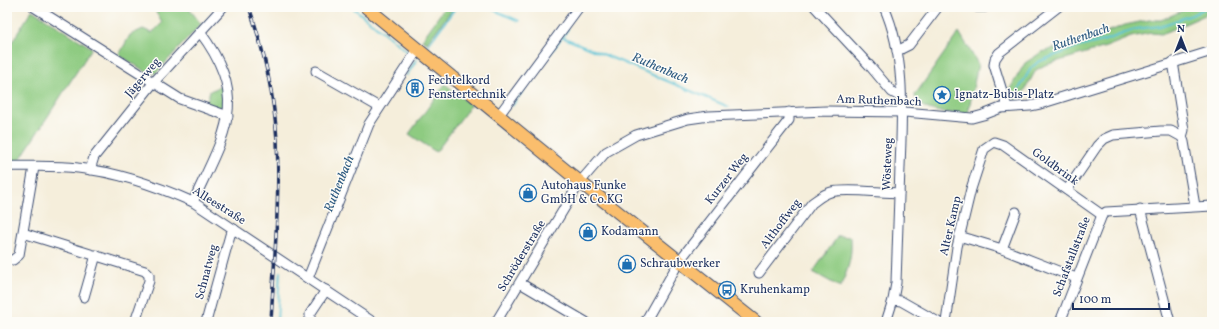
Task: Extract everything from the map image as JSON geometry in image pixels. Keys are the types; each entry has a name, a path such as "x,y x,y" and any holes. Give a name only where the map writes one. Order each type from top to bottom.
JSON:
{"main road":[{"path":"366,7 580,182 680,260 756,322"}],"street":[{"path":"34,7 180,99 228,116"},
{"name":"Jägerweg","path":"90,170 94,157 154,82 223,7"},
{"path":"499,115 579,7"},
{"path":"815,7 892,92 901,97"},
{"name":"Wösteweg","path":"884,7 890,20 897,51 902,112 896,283 893,300 886,322"},
{"path":"897,51 909,46 938,7"},
{"path":"977,7 985,7"},
{"path":"1007,107 994,65 995,59 999,53 1058,7"},
{"path":"193,202 216,151 228,116 230,105 223,68 214,50 200,32"},
{"path":"308,278 369,124 418,49"},
{"name":"Am Ruthenbach","path":"580,182 606,152 636,135 656,127 688,119 709,116 789,112 902,112 972,118 1007,107 1040,104 1212,51"},
{"path":"1173,62 1184,130 1182,137 1195,206"},
{"path":"316,71 379,107"},
{"name":"Kurzer Weg","path":"680,260 789,120 789,112"},
{"path":"1066,190 1097,146 1104,139 1113,135 1161,131 1172,131 1182,137"},
{"name":"Goldbrink","path":"994,142 1003,145 1102,215"},
{"name":"Alter Kamp","path":"946,322 959,236 971,189 984,149 994,142"},
{"name":"Alleestraße","path":"7,166 90,170 139,182 193,202 373,322"},
{"path":"7,260 13,260 19,254 34,167"},
{"name":"Schröderstraße","path":"496,322 580,182"},
{"name":"Althoffweg","path":"759,273 812,203 821,196 831,192 841,191 899,193"},
{"name":"Schafstallstraße","path":"1060,322 1102,215 1106,212 1140,209 1212,206"},
{"path":"1140,209 1170,322"},
{"path":"1002,249 1016,212"},
{"name":"Schnatweg","path":"206,322 230,235 234,229"},
{"path":"22,233 145,271 149,275 150,281 135,322"},
{"path":"959,236 1002,249 1076,278"},
{"path":"84,297 96,255"},
{"path":"645,322 680,260"},
{"path":"520,283 586,322"},
{"path":"310,322 310,314 326,290"},
{"path":"893,300 901,301 938,322"}],"green space":[{"path":"153,7 188,7 201,24 156,73 148,73 119,55 130,35 143,29 152,33 162,23"},
{"path":"445,7 454,7 427,43 422,40"},
{"path":"1186,7 1212,7 1212,12 1162,34 1151,33 1131,37 1106,47 1045,65 1036,70 1020,99 1016,100 1009,97 1008,92 1025,63 1042,52 1102,34 1125,25 1149,20 1161,20 1184,10"},
{"path":"32,10 92,48 19,161 7,161 7,50"},
{"path":"959,32 978,64 968,114 946,113 922,106 917,101 915,95"},
{"path":"445,84 471,105 436,152 409,134"},
{"path":"224,85 226,106 224,109 206,104 210,91"},
{"path":"838,236 851,237 849,263 840,287 813,272"}],"waterway":[{"path":"352,7 409,53"},
{"name":"Ruthenbach","path":"428,45 456,7"},
{"name":"Ruthenbach","path":"487,7 519,21"},
{"name":"Ruthenbach","path":"1019,89 1031,68 1038,62 1074,48 1103,41 1136,29 1160,26 1192,15 1207,7"},
{"path":"512,106 568,29"},
{"name":"Ruthenbach","path":"562,37 729,107"},
{"name":"Ruthenbach","path":"407,75 417,59"},
{"name":"Ruthenbach","path":"277,322 280,272"}],"railway":[{"path":"249,7 268,73 276,123 278,163 277,208 271,322"}],"place":[{"name":"Fechtelkord Fenstertechnik","path":"415,88"},
{"name":"Ignatz-Bubis-Platz","path":"942,95"},
{"name":"Autohaus Funke GmbH & Co.KG","path":"528,193"},
{"name":"Kodamann","path":"588,232"},
{"name":"Schraubwerker","path":"627,264"},
{"name":"Kruhenkamp","path":"727,290"}]}
